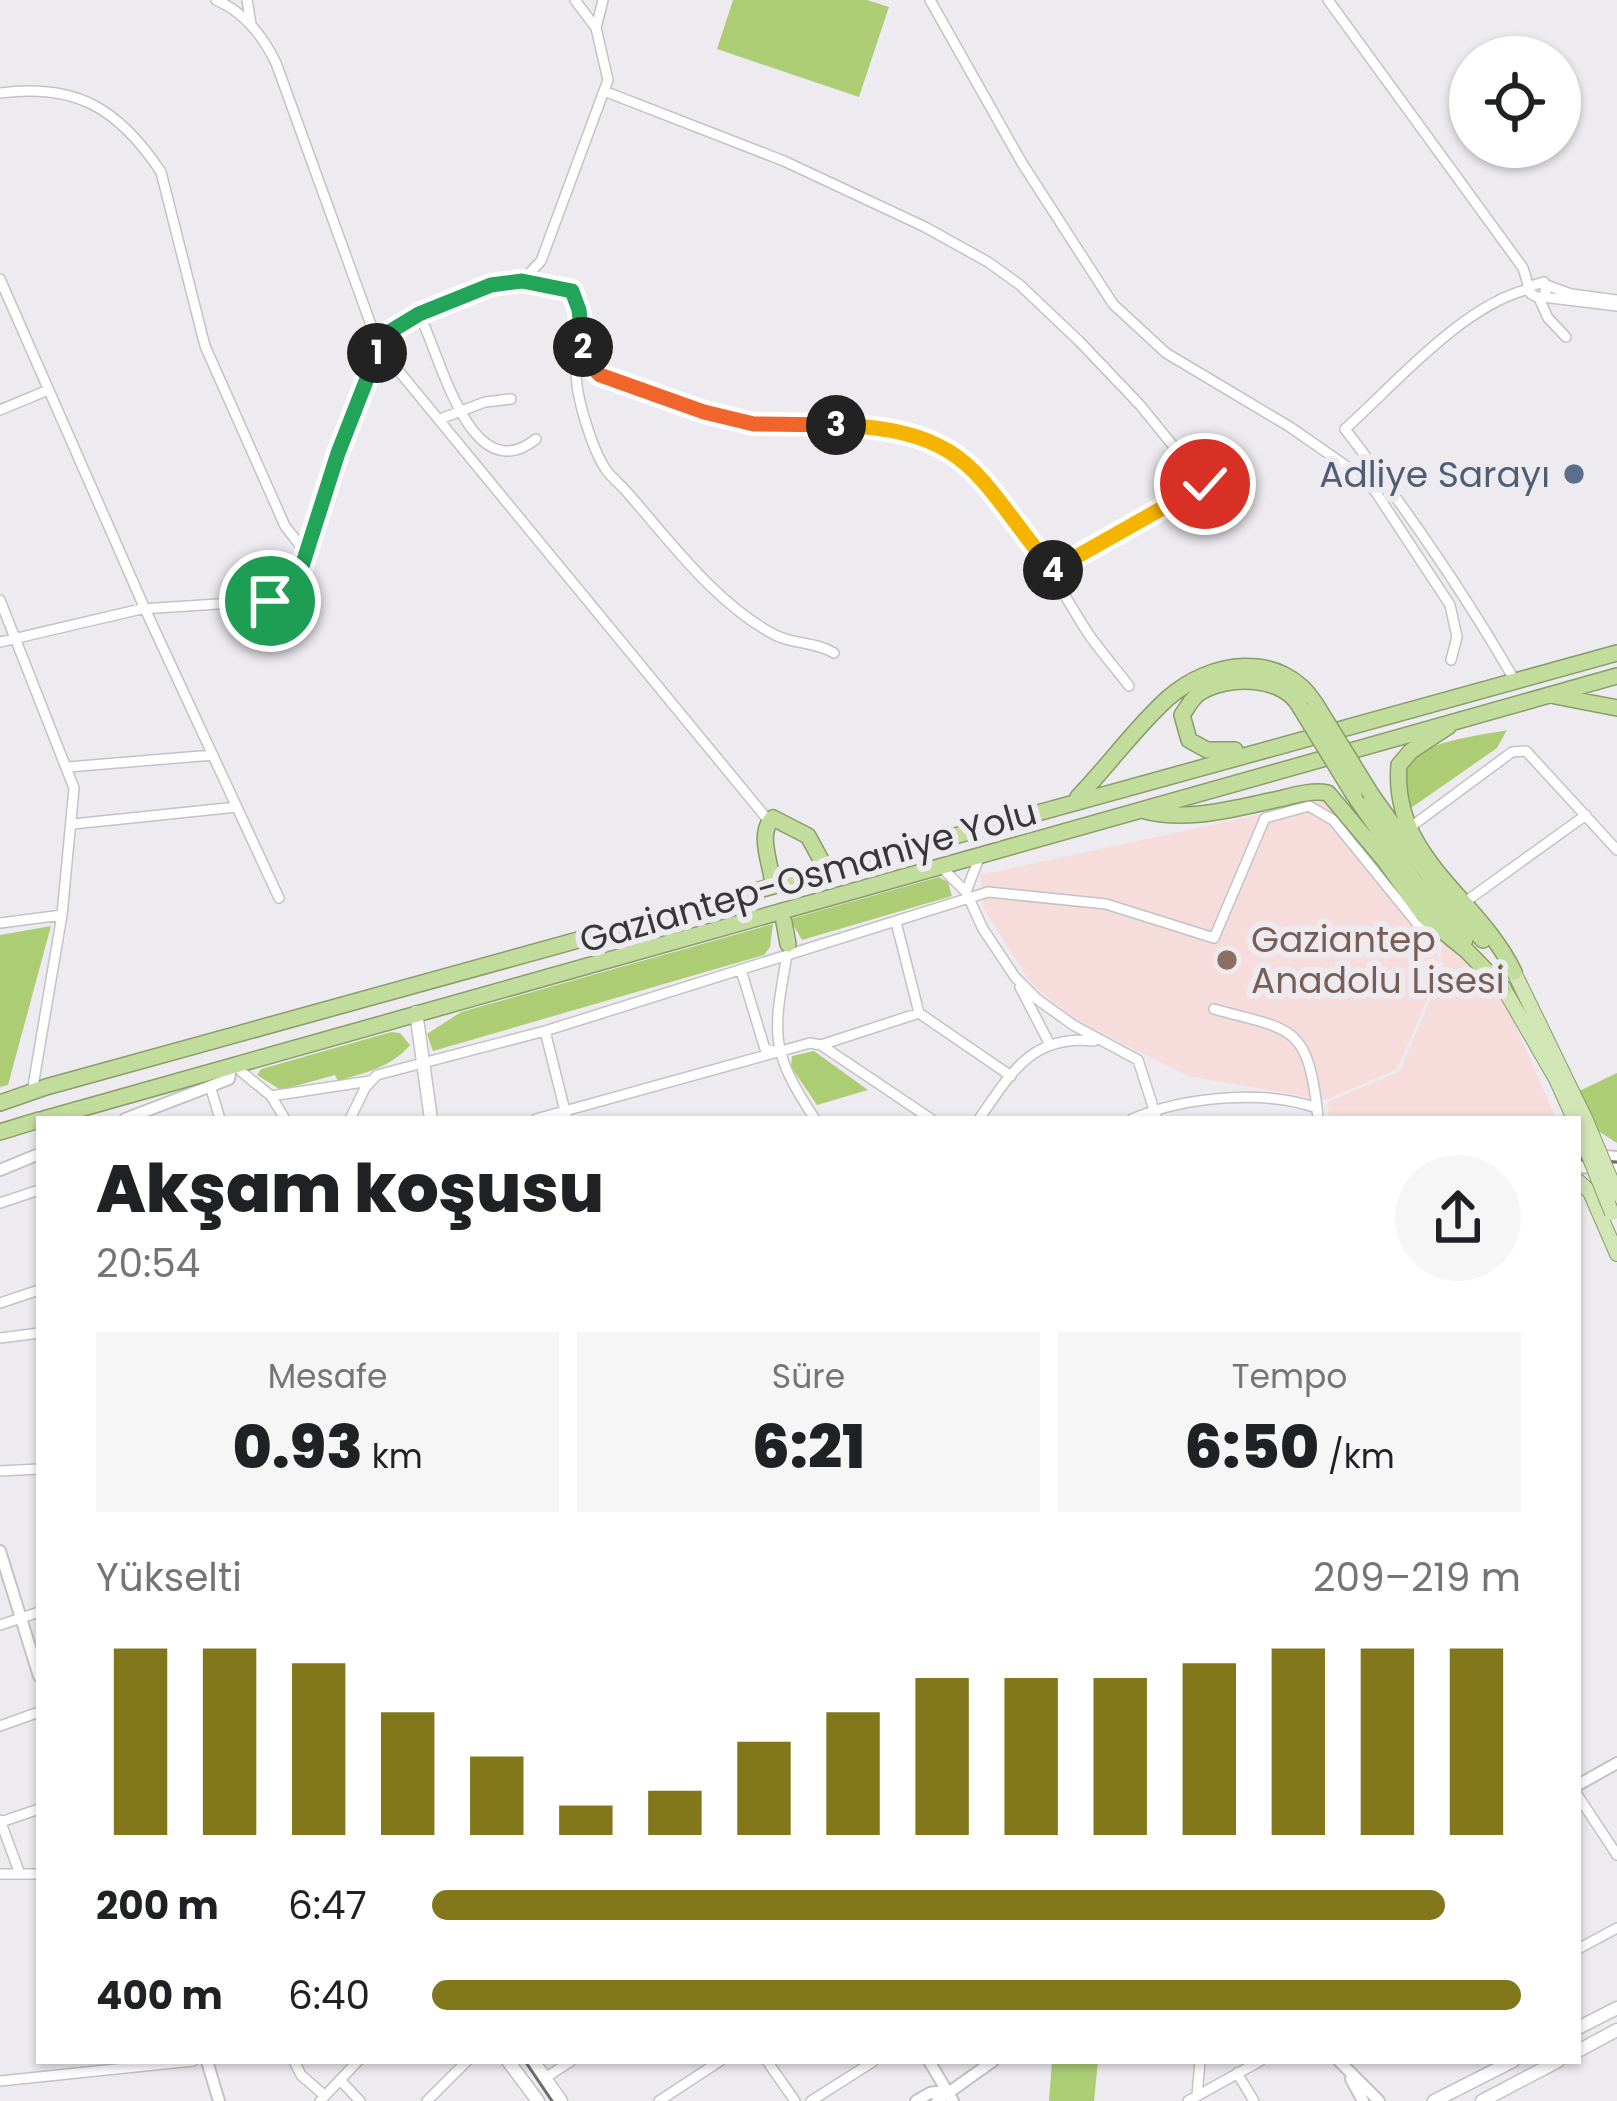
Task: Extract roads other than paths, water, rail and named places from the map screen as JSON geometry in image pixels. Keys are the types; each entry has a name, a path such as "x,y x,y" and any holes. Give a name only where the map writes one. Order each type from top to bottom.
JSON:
{"highway":[{"path":"1610,655 1617,643"},
{"name":"Gaziantep-Osmaniye Yolu","path":"0,1103 1262,748 1610,655"},
{"path":"1075,801 1169,697 1228,668 1274,668 1304,686 1307,705 1417,885 1504,988"},
{"name":"Gaziantep-Osmaniye Yolu","path":"55,1116 1617,676"},
{"path":"1262,748 1216,751 1197,747 1189,740 1182,715 1196,694 1218,684 1278,686 1307,705"},
{"path":"1546,695 1617,708"},
{"path":"1460,718 1411,751 1399,765 1400,810 1435,870 1505,953 1514,972"},
{"path":"1139,809 1159,815 1220,812 1328,793 1424,916 1504,988"},
{"path":"1363,795 1514,972"},
{"path":"772,878 764,836 768,820 780,819 808,836 826,871"},
{"path":"784,922 788,950"},
{"name":"Gaziantep-Osmaniye Yolu","path":"0,1132 36,1121"}],"main road":[{"path":"1514,972 1576,1116"},
{"path":"1504,988 1576,1116"},
{"path":"416,1012 431,1116"},
{"path":"1581,1126 1617,1194"},
{"path":"1581,1128 1614,1219"},
{"path":"1581,1183 1590,1192 1617,1254"},
{"path":"1581,2026 1617,2008"},
{"path":"1581,2049 1617,2030"},
{"path":"510,2064 532,2099"},
{"path":"535,2064 561,2101"},
{"path":"1434,2101 1507,2064"},
{"path":"1482,2101 1552,2064"}],"street":[{"path":"216,0 230,6 263,37 276,63 379,347 768,820"},
{"path":"247,0 252,27"},
{"path":"522,281 541,261 608,80 596,28 575,0"},
{"path":"596,28 603,0"},
{"path":"930,0 1022,163 1113,304 1166,353 1304,437 1375,491 1450,605 1456,637 1451,660"},
{"path":"1328,0 1538,289 1548,318 1566,337"},
{"path":"0,93 31,89 82,96 126,128 149,154 161,172 205,346 285,526 306,546"},
{"path":"604,91 784,161 964,248 1020,286 1140,405 1205,484 1052,571"},
{"path":"0,279 279,898"},
{"path":"0,642 145,609 279,600 297,582 306,546 386,334 419,314 491,285 522,281 572,291 586,361 600,375 737,420 887,429 952,450 1001,500 1052,571 1085,629 1129,686"},
{"path":"1515,681 1413,518 1345,429 1475,312 1506,294 1538,289 1617,303"},
{"path":"419,314 461,411 478,437 497,452 519,452 536,439"},
{"path":"586,361 577,365 575,374 586,422 605,469 719,592 771,633 820,644 834,653"},
{"path":"0,410 47,390"},
{"path":"440,419 511,399"},
{"path":"0,599 74,788 62,915 32,1092"},
{"path":"1408,829 1512,752 1526,751 1617,850"},
{"path":"68,767 213,755"},
{"path":"352,1116 377,1075 545,1031 741,970 788,950 896,922 967,895 988,892 1106,904 1214,938 1265,818 1309,806 1333,820 1429,938"},
{"path":"73,824 237,807"},
{"path":"1465,902 1586,815"},
{"path":"967,895 981,854"},
{"path":"939,866 967,895 1048,1043"},
{"path":"0,923 62,915"},
{"path":"896,922 919,1013 1011,1076"},
{"path":"788,950 776,1025 780,1053 812,1116"},
{"path":"741,970 765,1048 780,1053"},
{"path":"1015,977 1055,1012 1142,1066 1156,1114 1260,1095 1317,1113 1310,1058 1291,1035 1275,1025 1214,1009"},
{"path":"821,1045 919,1013"},
{"path":"545,1031 565,1116 810,1043 821,1045 927,1116"},
{"path":"981,1116 1011,1076 1048,1043 1104,1042"},
{"path":"134,1116 211,1089 229,1079 232,1064 272,1096 283,1116"},
{"path":"272,1096 370,1081"},
{"path":"211,1089 219,1116"},
{"path":"1581,1154 1617,1157"},
{"path":"0,1171 36,1155"},
{"path":"1581,1168 1617,1176"},
{"path":"0,1204 36,1191"},
{"path":"0,1303 36,1291"},
{"path":"0,1338 36,1333"},
{"path":"0,1471 36,1469"},
{"path":"0,1551 36,1667"},
{"path":"0,1625 36,1613"},
{"path":"0,1726 36,1713"},
{"path":"1581,1783 1617,1763"},
{"path":"1581,1801 1617,1855"},
{"path":"20,1874 0,1821 36,1810"},
{"path":"0,1874 36,1874"},
{"path":"1581,1947 1617,1928"},
{"path":"0,2081 164,2064"},
{"path":"208,2064 219,2101"},
{"path":"296,2064 323,2099 355,2064"},
{"path":"427,2101 463,2064"},
{"path":"545,2078 566,2064"},
{"path":"658,2101 715,2064"},
{"path":"769,2064 795,2101"},
{"path":"811,2101 869,2064"},
{"path":"931,2064 950,2096"},
{"path":"937,2101 989,2064"},
{"path":"1192,2098 1199,2064"},
{"path":"1192,2098 1255,2064"},
{"path":"1343,2066 1363,2101"},
{"path":"1343,2066 1379,2101"},
{"path":"1238,2074 1254,2101"},
{"path":"340,2080 360,2101"},
{"path":"916,2101 930,2093 950,2096"}],"tram line":[{"path":"1581,1159 1617,1162"},
{"path":"527,2064 552,2101"}],"place":[{"name":"Adliye Sarayı","path":"1574,474"},
{"name":"Gaziantep Anadolu Lisesi","path":"1227,960"}]}
